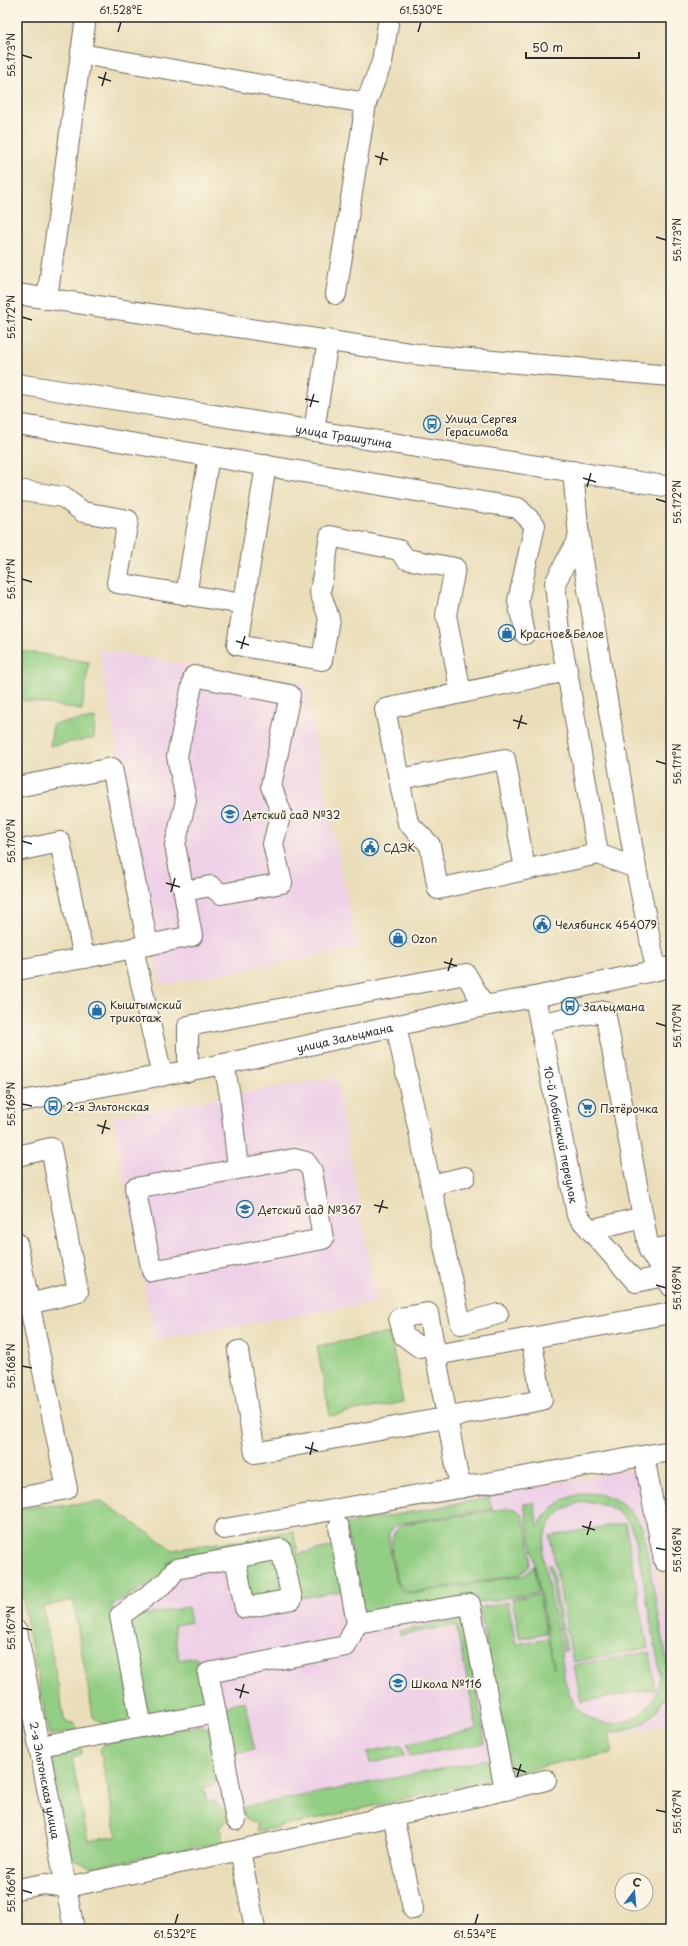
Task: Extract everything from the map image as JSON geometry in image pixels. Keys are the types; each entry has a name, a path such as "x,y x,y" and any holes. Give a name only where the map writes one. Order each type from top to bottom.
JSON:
{"street":[{"path":"47,299 86,17"},
{"path":"336,294 366,103 382,62 389,17"},
{"path":"81,54 366,103"},
{"path":"17,294 423,355 671,376"},
{"path":"314,431 328,340"},
{"name":"улица Трашутина","path":"17,384 671,487"},
{"path":"17,424 518,508 535,525 518,601 525,634"},
{"path":"186,595 209,456"},
{"path":"266,465 237,645 322,660 329,618 320,592 330,536 399,550 406,559 455,568 446,615 461,693"},
{"path":"573,471 579,538 636,868 664,969"},
{"path":"17,490 63,497 83,512 128,520 117,583 243,604"},
{"path":"579,538 555,583 561,641 598,854"},
{"path":"567,671 385,709 408,823 430,845 438,889 598,854 636,868"},
{"path":"17,970 192,936 175,845 186,800 177,756 194,676 290,695 271,786 281,812 273,844 282,883 221,894 211,886 184,891"},
{"path":"400,779 505,759 526,869"},
{"path":"17,787 112,768 162,1076"},
{"path":"17,851 60,842 84,958"},
{"name":"улица Зальцмана","path":"17,1102 188,1072 484,1006 535,997 664,969"},
{"path":"188,1072 188,1026 466,974 484,1006"},
{"name":"10-й Лобинский переулок","path":"535,997 577,1215 636,1282 668,1281"},
{"path":"540,1023 605,1011 650,1250 668,1281"},
{"path":"396,1026 461,1324 498,1314"},
{"path":"224,1064 230,1096 238,1169"},
{"path":"17,1156 50,1148 78,1292 29,1304"},
{"path":"294,1159 306,1162 312,1171 323,1239 152,1271 135,1188 238,1169 294,1159"},
{"path":"431,1185 465,1177"},
{"path":"590,1230 643,1217"},
{"path":"17,1243 67,1489 17,1498"},
{"path":"650,1250 671,1246"},
{"path":"460,1488 434,1349 532,1338 671,1313"},
{"path":"238,1351 255,1453 542,1400 532,1338"},
{"path":"224,1529 671,1451"},
{"path":"644,1456 664,1561"},
{"path":"236,1820 208,1673 346,1646 357,1623 339,1527"},
{"path":"142,1727 120,1616 166,1582 176,1569 235,1558"},
{"path":"357,1623 470,1604 505,1790"},
{"name":"2-я Эльтонская улица","path":"17,1631 74,1929"},
{"path":"40,1746 216,1713"},
{"path":"17,1889 44,1884 67,1888 393,1816 546,1780"},
{"path":"393,1816 413,1908"},
{"path":"240,1850 255,1929"}],"shaded area":[{"name":"Детский сад №32","path":"99,650 304,684 357,949 161,985"},
{"name":"Детский сад №367","path":"336,1077 376,1302 155,1340 112,1117"},
{"name":"Школа №116","path":"637,1468 671,1642 671,1723 499,1762 152,1826 103,1573 293,1533 297,1552 334,1545 331,1523 355,1521"}],"green space":[{"path":"17,650 89,662 82,710 17,699"},
{"path":"95,718 94,738 50,746 53,724"},
{"path":"390,1333 403,1402 330,1416 317,1346"},
{"path":"584,1493 603,1495 620,1502 633,1514 643,1530 668,1667 666,1693 654,1714 645,1722 634,1728 608,1732 613,1753 560,1762 517,1773 511,1770 479,1608 508,1602 516,1644 548,1638 554,1668 524,1504 534,1503 538,1527 551,1509 569,1497","holes":["583,1502 592,1502 617,1511 633,1531 636,1540 659,1667 658,1686 652,1701 641,1713 628,1721 613,1724 597,1721 583,1713 569,1694 564,1677 561,1652 543,1557 545,1537 552,1521 565,1509 573,1505"]},
{"path":"489,1498 492,1509 402,1523 393,1528 390,1533 389,1545 398,1585 404,1591 416,1593 526,1575 534,1565 539,1592 477,1603 476,1596 374,1617 365,1614 345,1524"},
{"path":"103,1502 173,1550 293,1531 298,1554 335,1546 342,1591 300,1598 287,1539 168,1562 168,1569 164,1576 112,1605 134,1719 112,1724 102,1723 93,1717 73,1600 43,1607 65,1722 74,1723 78,1727 76,1731 49,1735 17,1571 17,1508"},
{"path":"510,1508 521,1514 527,1532 530,1548 530,1562 529,1566 524,1572 517,1575 415,1592 406,1590 400,1585 397,1580 392,1557 392,1541 394,1534 404,1524"},
{"path":"625,1523 648,1648 573,1662 550,1536"},
{"path":"268,1558 276,1562 282,1588 279,1591 251,1598 242,1563"},
{"path":"548,1564 551,1564 567,1651 563,1651"},
{"path":"539,1594 546,1633 520,1638 512,1599"},
{"path":"188,1607 191,1622 174,1625 179,1660 197,1657 206,1700 204,1705 151,1716 149,1714 130,1626 137,1616"},
{"path":"458,1620 464,1623 466,1628 485,1743 410,1756 407,1744 477,1729 456,1625 400,1635 399,1631"},
{"path":"649,1652 655,1689 581,1702 574,1665"},
{"path":"245,1701 254,1749 232,1754 224,1709 231,1704"},
{"path":"199,1725 209,1728 220,1775 212,1786 204,1787 207,1801 214,1802 227,1811 226,1821 219,1827 224,1842 92,1867 71,1859 50,1751 80,1747 82,1750 81,1754 72,1758 88,1841 117,1836 100,1750 104,1744"},
{"path":"402,1745 404,1756 370,1763 367,1752"},
{"path":"492,1759 493,1767 491,1776 482,1782 257,1832 256,1823 250,1821 244,1816 244,1807"}],"place":[{"name":"Улица Сергея Герасимова","path":"432,424"},
{"name":"Красное&Белое","path":"507,633"},
{"name":"Детский сад №32","path":"230,814"},
{"name":"СДЭК","path":"370,847"},
{"name":"Челябинск 454079","path":"542,924"},
{"name":"Ozon","path":"398,938"},
{"name":"Зальцмана","path":"570,1006"},
{"name":"Кыштымский трикотаж","path":"97,1010"},
{"name":"2-я Эльтонская","path":"53,1106"},
{"name":"Пятёрочка","path":"587,1108"},
{"name":"Детский сад №367","path":"245,1209"},
{"name":"Школа №116","path":"398,1683"}]}
